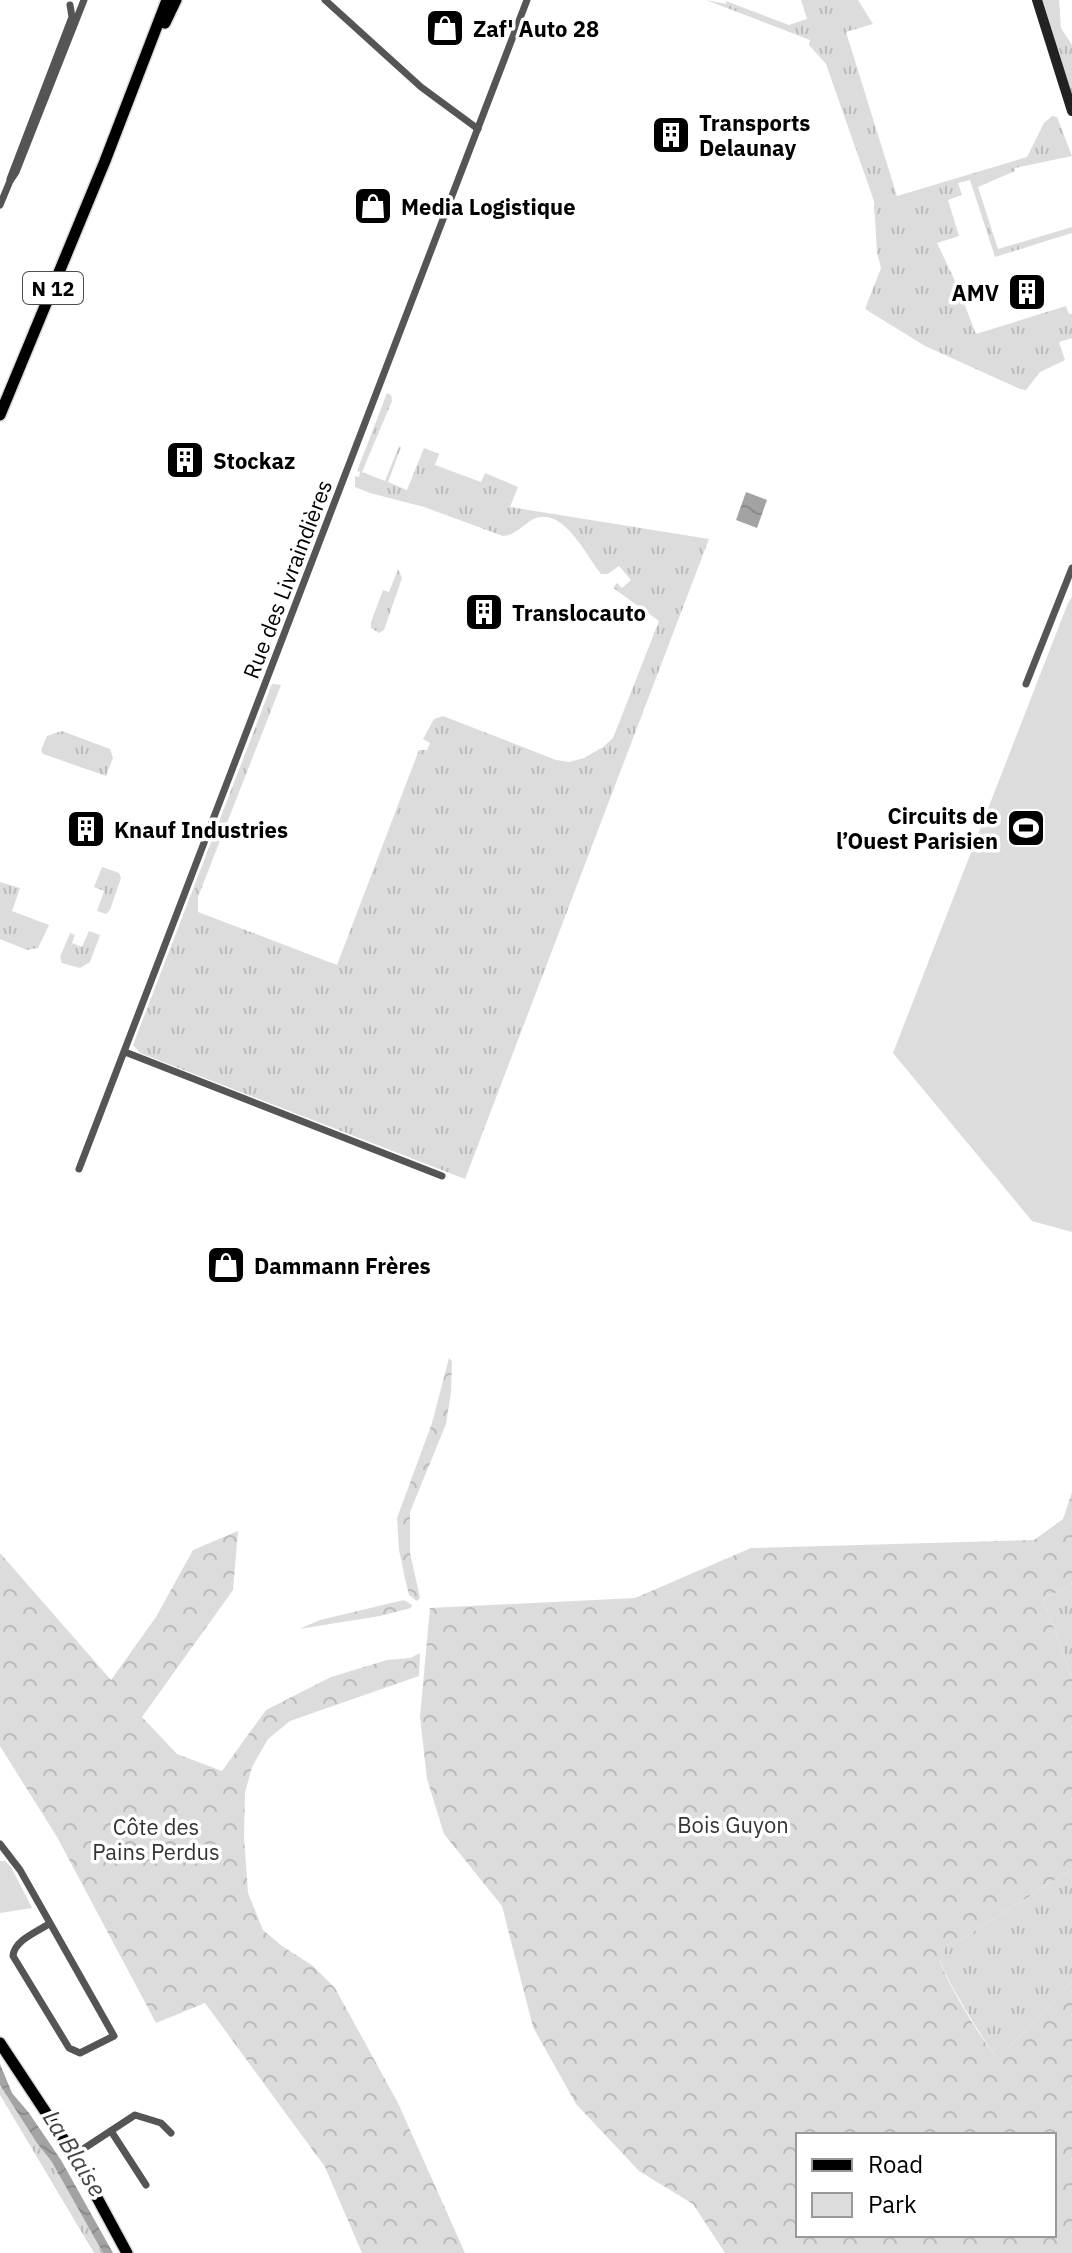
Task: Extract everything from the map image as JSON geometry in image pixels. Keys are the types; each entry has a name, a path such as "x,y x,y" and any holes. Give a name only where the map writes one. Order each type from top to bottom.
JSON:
{"main road":[{"name":"N 12","path":"0,415 167,0"},
{"name":"N 12","path":"127,103 176,0"},
{"path":"1037,0 1072,111"},
{"path":"0,2043 74,2155 127,2253"}],"street":[{"path":"0,205 84,0"},
{"path":"325,0 403,71 478,129"},
{"name":"Rue des Livraindières","path":"79,1169 527,0"},
{"path":"68,2 77,17"},
{"path":"10,181 72,17 68,2"},
{"path":"1026,684 1072,568"},
{"path":"125,1052 442,1176"},
{"path":"0,1844 4,1856 20,1870 114,2036 80,2053 69,2048 13,1959 15,1946 49,1924"},
{"path":"74,2155 135,2115 161,2123 171,2133"},
{"path":"111,2131 146,2185"}],"green space":[{"path":"706,0 726,4 726,1 789,25 807,19 801,0 858,0 873,24 846,32 897,196 1027,157 1044,123 1052,116 1057,117 1072,156 1015,168 1015,171 978,187 998,249 1072,227 1072,233 995,257 970,180 958,183 962,195 948,200 959,236 937,243 976,334 1066,306 1072,314 1072,338 1059,342 1065,360 1040,372 1026,390 1020,389 925,346 865,309 881,268 877,253 874,201 826,64 809,45 810,40"},
{"path":"1042,0 1059,0 1061,28 1072,45 1072,97"},
{"path":"387,393 392,401 362,472 385,481 399,446 388,482 407,490 424,448 439,454 435,465 481,482 485,473 518,487 510,507 709,539 465,1179 140,1053 133,1045 272,684 281,685 198,897 198,912 337,965 419,750 427,750 430,743 423,739 434,719 443,716 556,760 569,762 584,758 613,738 659,621 613,588 617,583 622,588 631,580 619,566 608,574 601,574 574,536 556,520 536,518 503,536 424,507 355,487 355,476 359,477 360,472 357,471"},
{"path":"398,569 402,578 384,630 379,633 371,628 371,622 383,590 389,592"},
{"name":"Circuits de l’Ouest Parisien","path":"1072,597 1072,1232 1032,1221 893,1053"},
{"path":"62,731 110,749 113,758 106,776 43,754 41,750 47,736"},
{"path":"102,867 119,873 121,878 106,914 97,911 104,891 94,887"},
{"path":"0,882 20,888 12,911 49,925 38,948 27,950 0,939"},
{"path":"89,931 100,935 90,962 80,968 62,963 60,957 70,933 75,935 72,943 82,947"},
{"path":"449,1358 452,1361 451,1392 446,1424 410,1512 410,1553 420,1598 417,1601 409,1595 406,1583 399,1550 397,1518 432,1423"},
{"name":"Bois Guyon","path":"1072,1492 1072,1585 1043,1599 1072,1678 1072,1869 962,1939 947,1945 940,1961 967,2013 1000,2060 1072,1982 1072,2253 725,2253 693,2204 639,2171 576,2104 533,2027 502,1906 444,1834 427,1779 420,1717 430,1608 635,1598 751,1548 1034,1540 1063,1519"},
{"name":"Côte des Pains Perdus","path":"238,1531 233,1590 142,1717 177,1754 222,1771 266,1710 331,1677 420,1653 419,1676 290,1721 268,1739 252,1767 245,1793 248,1893 263,1930 313,1966 335,1988 398,2103 465,2253 362,2253 325,2167 205,2003 156,2023 57,1837 0,1746 0,1553 111,1680 156,1617 193,1550"},
{"path":"1072,1585 1072,1678 1043,1599"},
{"path":"404,1600 412,1605 411,1608 299,1629 320,1620"},
{"path":"0,1861 11,1867 32,1908 0,1913"},
{"path":"1072,1869 1072,1982 1008,2048 1000,2061 956,1993 942,1965 942,1950"},
{"path":"0,2085 53,2162 103,2253 94,2253 0,2095"}],"water":[{"path":"746,492 767,500 757,528 736,520"},
{"path":"0,2064 12,2093 61,2160 113,2253 103,2253 52,2162 0,2085"}],"place":[{"name":"Zaf' Auto 28","path":"445,28"},
{"name":"Transports Delaunay","path":"671,135"},
{"name":"Media Logistique","path":"373,206"},
{"name":"AMV","path":"1027,292"},
{"name":"Stockaz","path":"185,460"},
{"name":"Translocauto","path":"484,612"},
{"name":"Circuits de l’Ouest Parisien","path":"1026,828"},
{"name":"Knauf Industries","path":"86,829"},
{"name":"Dammann Frères","path":"226,1265"}],"water label":[{"name":"La Blaise","path":"75,2153"}]}
